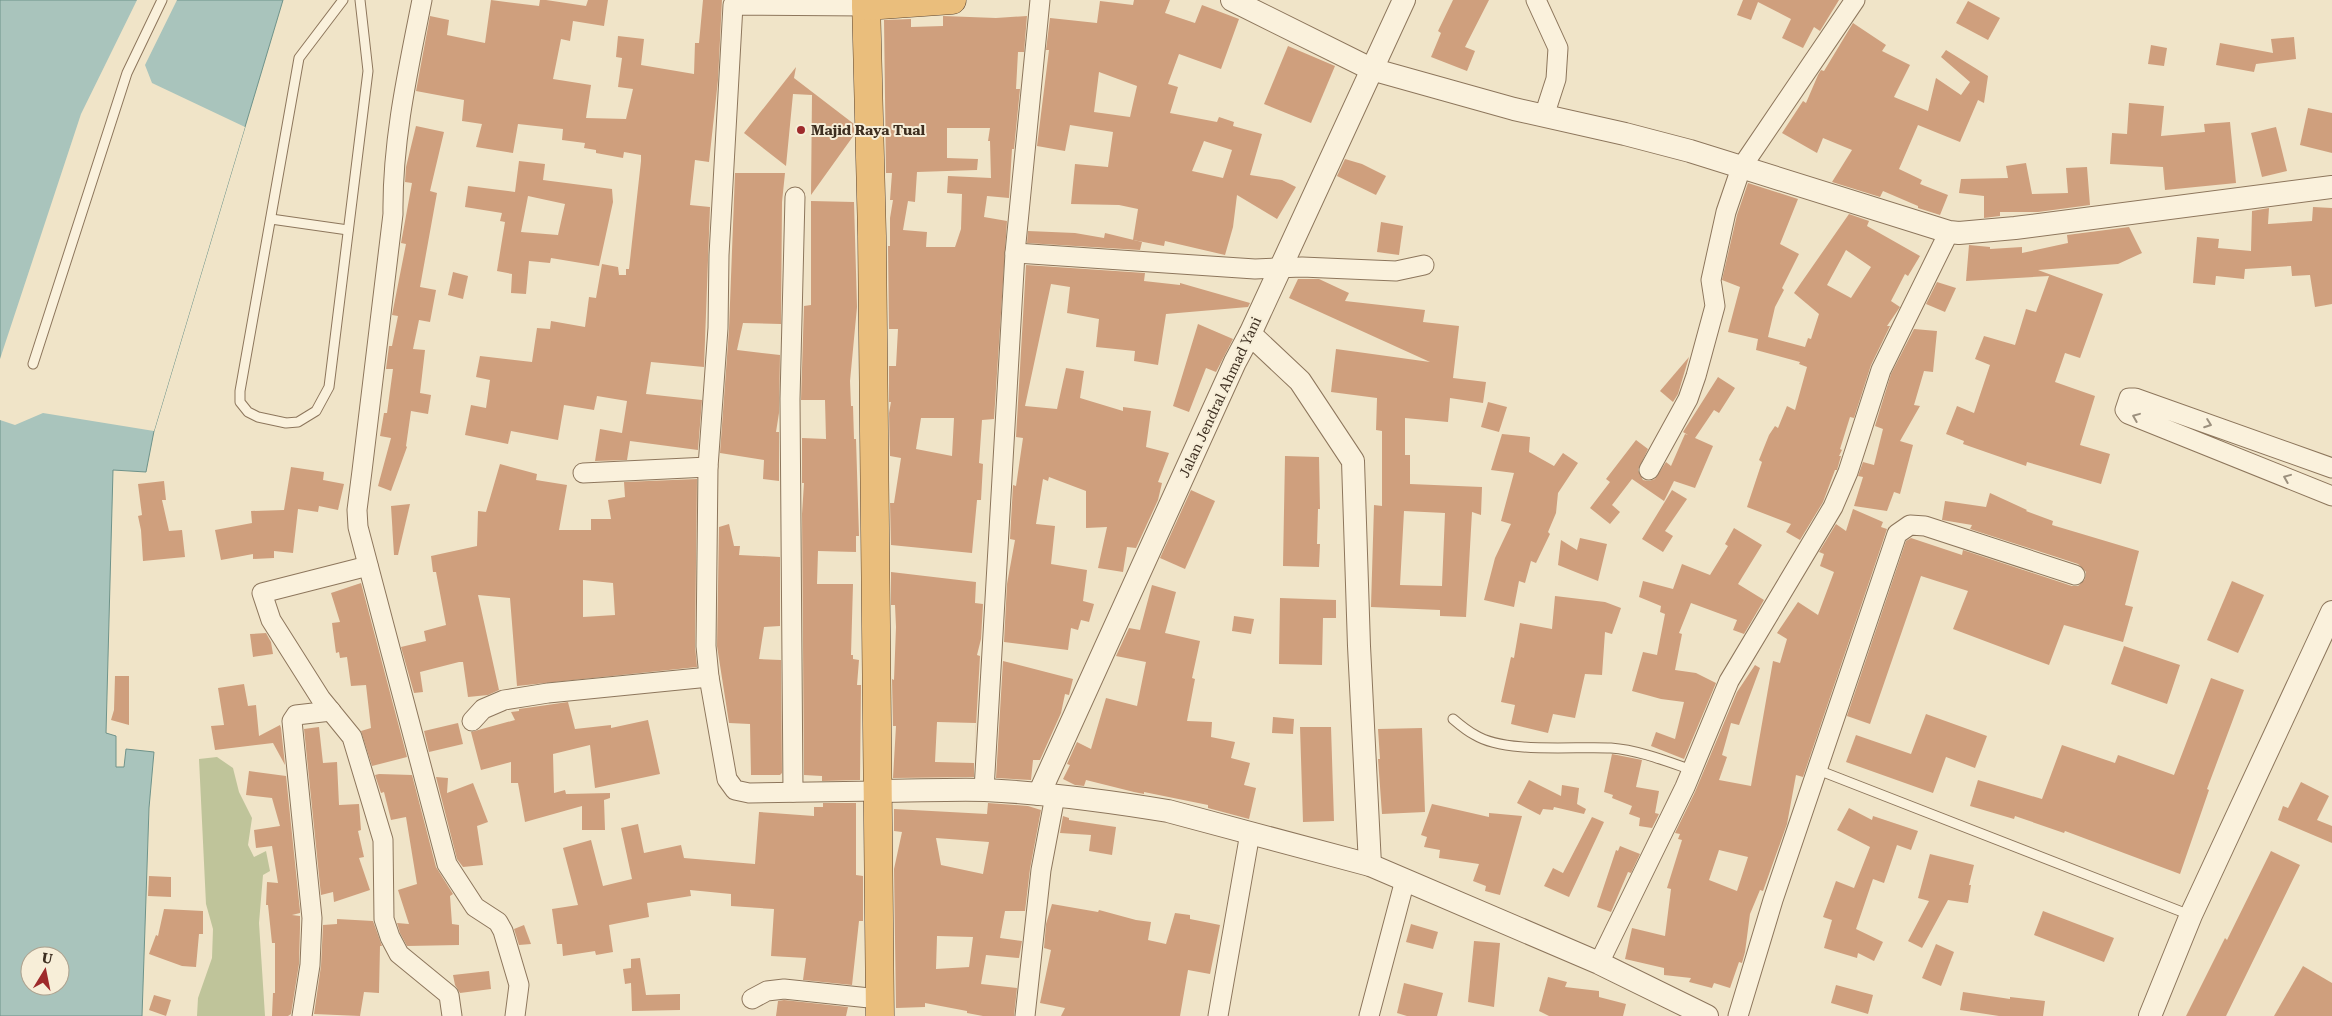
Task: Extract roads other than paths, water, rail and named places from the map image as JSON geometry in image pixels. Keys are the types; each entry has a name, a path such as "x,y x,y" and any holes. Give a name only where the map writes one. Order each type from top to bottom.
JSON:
{"highway":[{"path":"880,1008 872,236 866,3 952,0"}],"street":[{"path":"422,0 411,52 392,183 393,214 357,510 358,527 447,864 475,907 498,922 503,931 519,985 515,1016"},
{"path":"984,790 1015,253 1040,0"},
{"path":"1232,0 1371,69 1544,116 1625,134 1948,232 1960,234 2015,228 2332,187"},
{"name":"Jalan Jendral Ahmad Yani","path":"1047,795 1235,362 1250,334 1404,0"},
{"path":"1536,0 1558,48 1556,79 1544,116"},
{"path":"1649,470 1688,399 1696,376 1715,306 1711,280 1726,212 1742,168 1855,0"},
{"path":"866,3 733,3 719,255 718,328 708,467 706,646 709,677 727,779 730,786 741,792 984,790 1047,795 1168,811 1370,865 1599,963 1694,1013"},
{"path":"793,792 790,399 795,197"},
{"path":"1599,963 1692,770 1729,682 1833,507 1848,472 1881,370 1948,232"},
{"path":"1015,253 1255,269 1302,266 1396,271 1424,265"},
{"path":"1250,334 1300,381 1354,461 1359,646 1370,865"},
{"path":"2332,468 2135,398 2129,398 2126,403 2125,410 2128,414 2332,496"},
{"path":"583,473 708,467"},
{"path":"1738,1016 1773,900 1897,534 1903,528 1910,525 1925,526 2075,575"},
{"path":"368,566 262,593 271,620 331,711 352,737 379,824 384,854 384,919 390,937 399,954 449,995 452,1016"},
{"path":"2150,1016 2191,915 2332,612"},
{"path":"472,721 483,709 504,700 548,693 709,677"},
{"path":"302,1016 310,965 312,918 292,722 296,715 331,711"},
{"path":"1025,1016 1047,795"},
{"path":"1218,1016 1250,833"},
{"path":"1369,1016 1405,880"},
{"path":"752,999 767,991 784,989 880,1008"}],"lane":[{"path":"33,364 127,73 162,0"},
{"path":"343,0 299,58 240,391 240,402 248,412 258,417 286,423 298,422 316,411 329,387 368,71 360,0"},
{"path":"271,219 348,230"},
{"path":"1453,719 1476,736 1493,741 1543,748 1612,748 1644,754 1692,770"},
{"path":"1818,770 2191,915"}],"water":[{"path":"0,0 283,0 154,431 146,472 113,470 106,733 116,736 116,767 124,767 126,749 154,752 149,808 142,1016 0,1016"}],"place":[{"name":"Majid Raya Tual","path":"801,130"}]}
